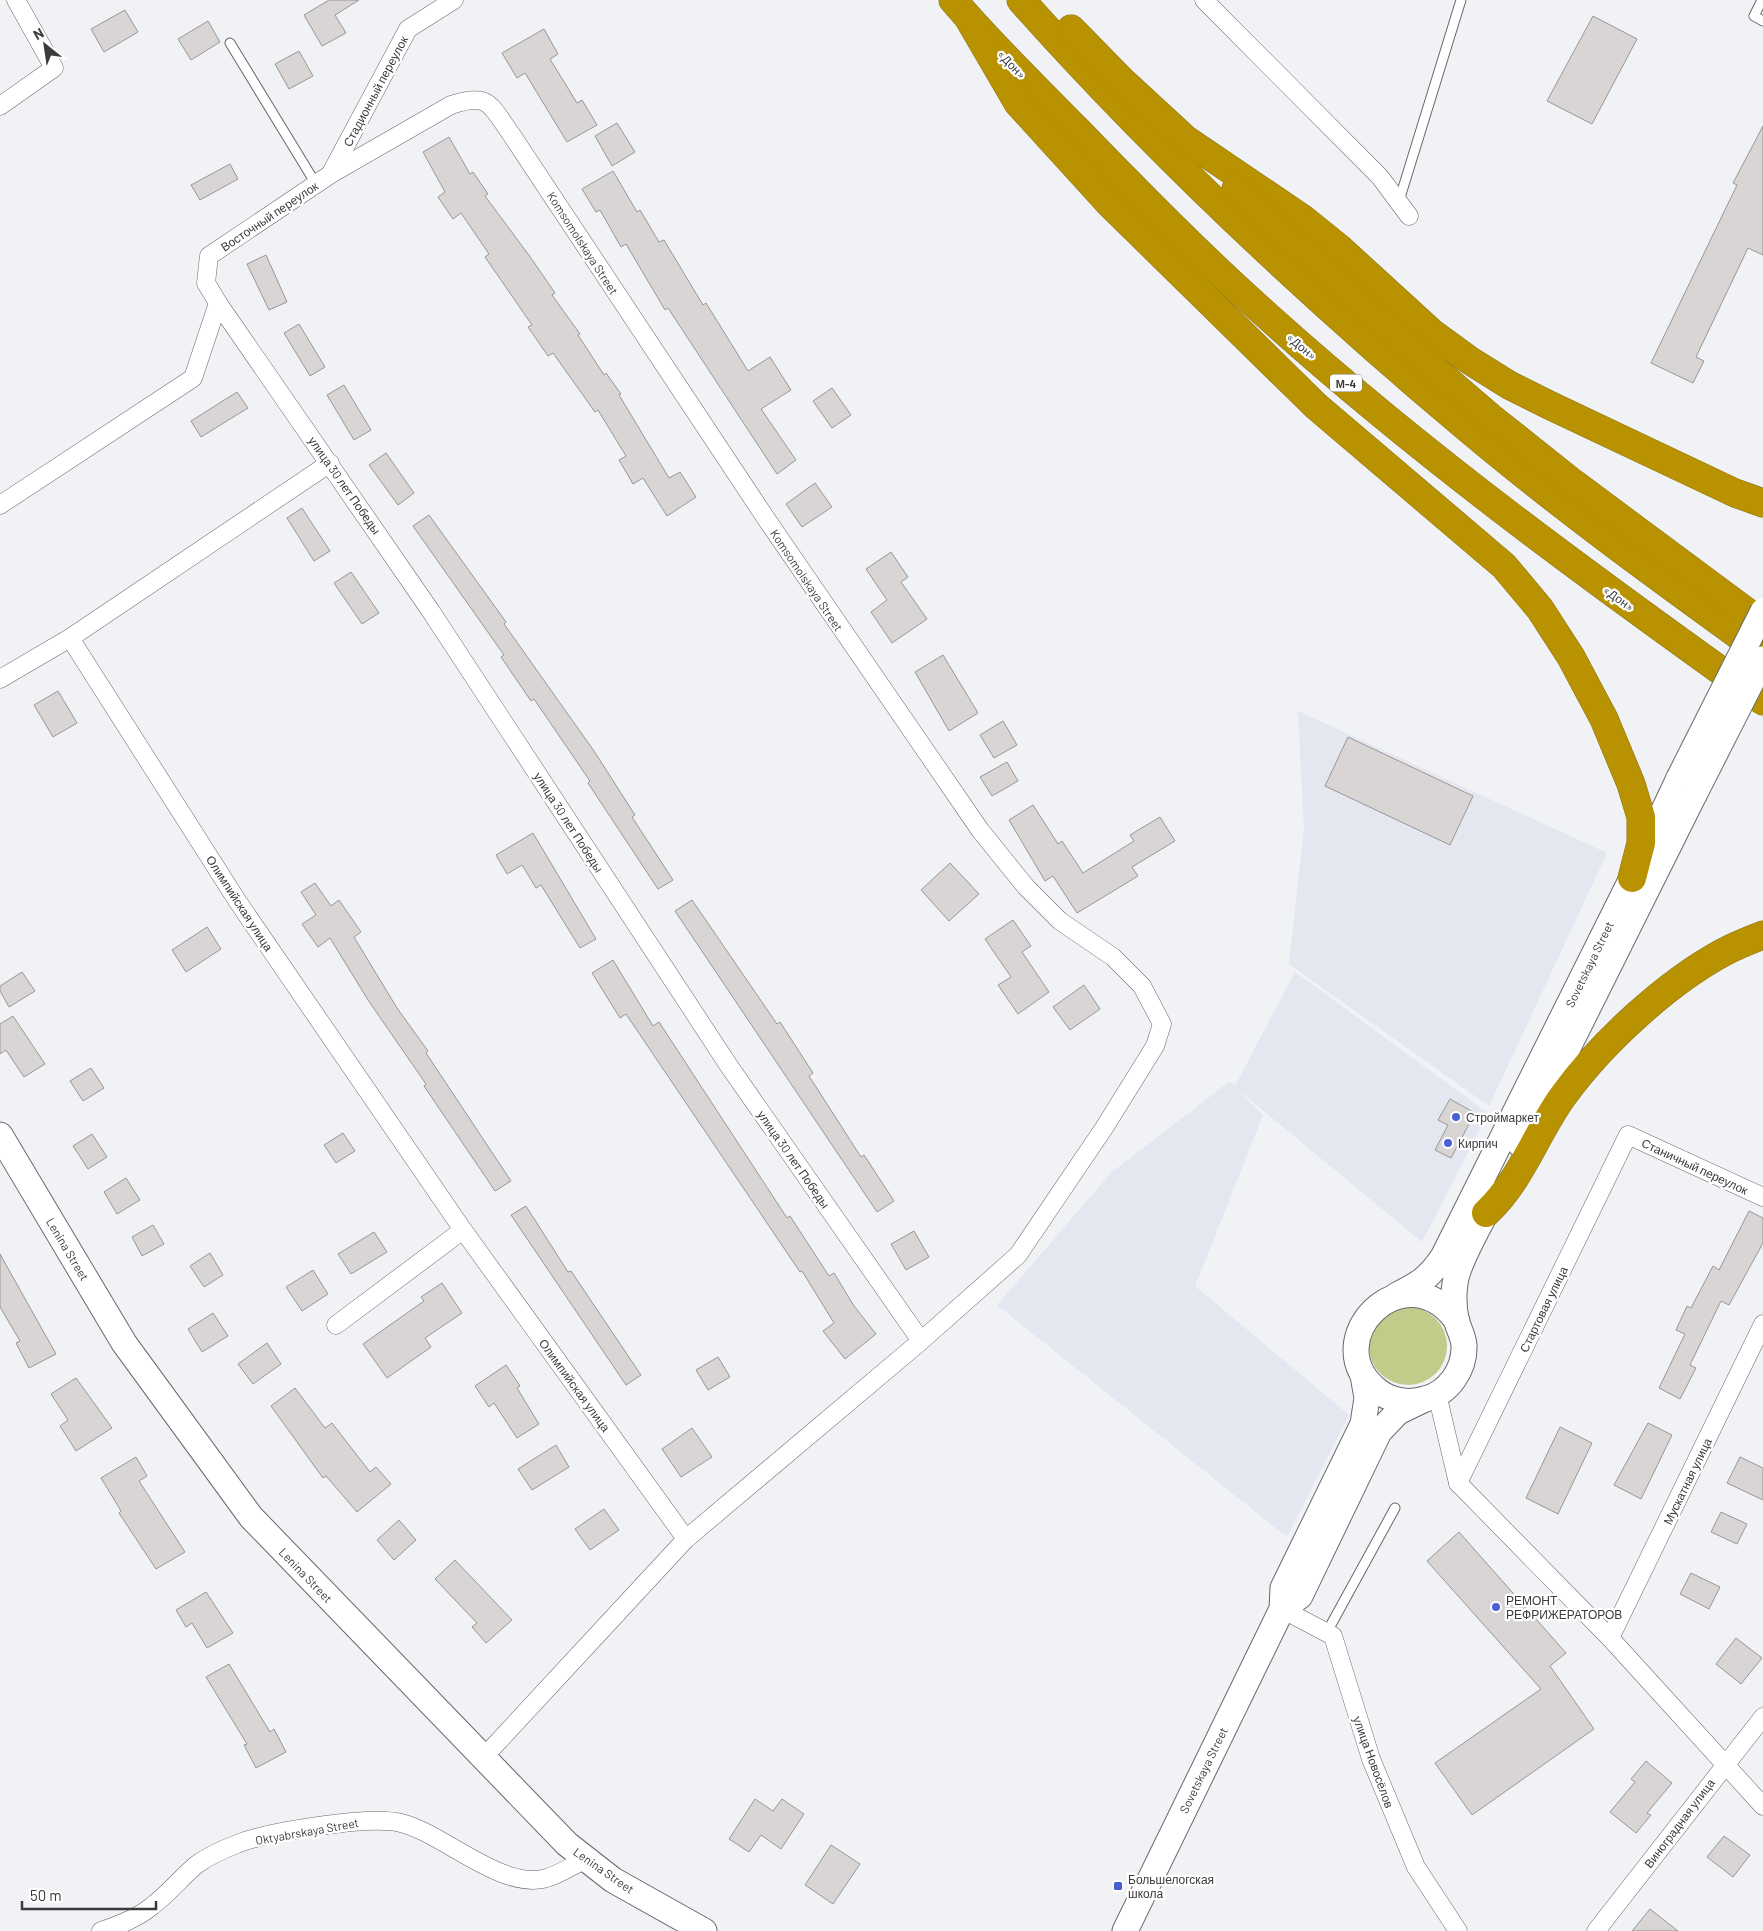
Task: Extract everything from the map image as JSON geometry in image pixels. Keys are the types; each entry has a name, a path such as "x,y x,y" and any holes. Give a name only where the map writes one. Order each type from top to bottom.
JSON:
{"highway":[{"path":"1020,0 1094,81 1216,204 1355,331 1467,428 1592,527 1763,653"},
{"path":"1045,0 1115,74 1254,206 1490,417 1573,483 1763,624"},
{"path":"961,10 1018,103 1110,204 1316,406 1504,566 1540,609 1572,657 1604,719 1631,784 1641,817 1642,843 1632,878"},
{"name":"«Дон»","path":"961,10 1156,212 1273,322 1395,424 1514,518 1611,592 1763,701"},
{"path":"1185,139 1310,225 1339,248 1432,333 1468,360 1509,385 1549,405 1735,493 1763,502"},
{"path":"1486,1213 1502,1198 1563,1096 1590,1062 1678,981 1725,951 1763,935"}],"main road":[{"name":"Sovetskaya Street","path":"1456,1321 1454,1298 1458,1271 1686,787 1763,612"},
{"name":"Sovetskaya Street","path":"1394,1297 1421,1283 1432,1274 1443,1257 1632,878 1763,659"},
{"name":"Lenina Street","path":"0,1135 124,1343 251,1517 584,1860 613,1880 704,1931"},
{"path":"1418,1295 1430,1298 1440,1304 1456,1321 1464,1344 1460,1368 1447,1387 1431,1397 1402,1401 1390,1398 1371,1384 1364,1375 1357,1352 1360,1328 1374,1309 1394,1297 1418,1295"},
{"name":"Sovetskaya Street","path":"1124,1931 1282,1609 1283,1588 1362,1424 1367,1398 1364,1375"},
{"name":"Sovetskaya Street","path":"1282,1609 1300,1596 1379,1432 1398,1412 1431,1397"}],"street":[{"path":"0,106 54,68 16,0"},
{"name":"Стадионный переулок","path":"331,174 408,29 454,0"},
{"path":"1204,0 1380,178 1409,216"},
{"name":"Восточный переулок","path":"218,303 206,283 209,256 331,174 452,105 472,98 488,103"},
{"name":"Komsomolskaya Street","path":"488,103 511,134 762,512 980,830 1026,888 1060,921 1113,957 1142,986 1162,1024 1155,1046 1104,1128 1018,1255 921,1341"},
{"path":"0,505 193,378 218,303"},
{"name":"улица 30 лет Победы","path":"218,303 436,618 730,1066 921,1341"},
{"path":"0,679 70,638 330,463"},
{"name":"Олимпийская улица","path":"70,638 238,902 464,1230 686,1539"},
{"name":"Станичный переулок","path":"1628,1135 1763,1197"},
{"name":"Стартовая улица","path":"1458,1483 1628,1135"},
{"path":"336,1325 464,1230"},
{"name":"Мускатная улица","path":"1610,1638 1763,1324"},
{"path":"483,1758 686,1539 921,1341"},
{"path":"1431,1397 1458,1483 1610,1638 1763,1806"},
{"path":"1282,1609 1327,1632"},
{"name":"улица Новосёлов","path":"1327,1632 1332,1636 1371,1759 1416,1867 1458,1931"},
{"name":"Виноградная улица","path":"1596,1931 1725,1763 1763,1717"},
{"name":"Oktyabrskaya Street","path":"101,1931 124,1923 151,1908 198,1864 237,1844 280,1834 364,1820 401,1823 434,1838 488,1867 517,1877 543,1879 584,1860"}],"lane":[{"path":"1399,202 1461,0"},
{"path":"1762,0 1754,16 1763,22"},
{"path":"230,43 316,184"},
{"path":"1327,1632 1395,1508"}],"shaded area":[{"path":"1298,711 1607,853 1489,1106 1289,964 1304,828"},
{"path":"1295,972 1488,1113 1422,1242 1236,1088 1263,1115 1195,1286 1349,1415 1287,1537 997,1305 1111,1173 1230,1081 1235,1086"}],"green space":[{"path":"1408,1307 1423,1310 1436,1318 1444,1331 1447,1346 1444,1361 1436,1374 1423,1382 1408,1385 1393,1382 1380,1374 1372,1361 1369,1346 1372,1331 1380,1318 1393,1310"}],"building":[{"path":"329,0 359,0 335,15 346,33 322,46 304,15"},
{"path":"125,10 138,32 104,52 91,29"},
{"path":"1593,16 1637,39 1592,124 1547,101"},
{"path":"208,21 220,42 191,60 178,39"},
{"path":"544,29 558,54 550,59 577,103 582,100 597,125 567,142 525,73 517,78 502,53"},
{"path":"299,51 313,76 289,89 275,64"},
{"path":"617,123 635,152 612,166 595,136"},
{"path":"1763,126 1763,255 1748,248 1696,357 1704,361 1693,383 1651,363 1737,185 1733,183"},
{"path":"449,137 470,174 473,172 488,194 485,196 555,293 552,295 580,334 578,335 604,375 606,373 621,394 619,395 669,478 680,472 696,497 667,516 643,478 633,484 619,460 626,456 598,410 595,412 553,353 548,356 528,327 532,325 485,257 489,254 461,213 453,219 438,197 445,192 423,152"},
{"path":"230,164 238,179 200,200 191,185"},
{"path":"613,171 637,212 640,210 659,242 664,240 703,305 706,303 748,371 770,357 791,390 761,409 796,460 777,474 668,308 665,310 626,244 621,247 600,210 596,212 582,189"},
{"path":"266,255 287,302 269,310 247,264"},
{"path":"299,324 325,367 310,376 284,333"},
{"path":"344,385 371,430 354,440 327,395"},
{"path":"832,388 851,415 832,428 813,401"},
{"path":"237,392 248,408 201,437 191,421"},
{"path":"386,453 414,493 398,505 369,465"},
{"path":"815,483 832,507 802,527 786,504"},
{"path":"302,508 330,551 314,561 287,518"},
{"path":"429,515 506,622 504,624 594,751 635,815 632,817 673,880 658,889 588,783 590,781 534,699 531,701 501,657 504,655 413,526"},
{"path":"891,552 908,577 901,582 927,619 892,643 871,612 887,600 866,569"},
{"path":"351,572 379,613 362,624 334,583"},
{"path":"943,655 978,713 949,731 915,672"},
{"path":"58,691 77,723 53,737 34,705"},
{"path":"1003,721 1017,745 994,758 980,735"},
{"path":"1348,737 1473,796 1450,845 1325,786"},
{"path":"1007,762 1018,781 992,796 980,777"},
{"path":"1033,805 1058,844 1062,841 1083,873 1134,841 1130,835 1160,817 1175,841 1132,867 1138,876 1077,913 1053,876 1045,881 1009,820"},
{"path":"533,833 596,939 580,948 541,885 536,888 522,865 507,874 496,855"},
{"path":"950,863 979,894 949,921 921,890"},
{"path":"315,883 331,906 339,900 361,932 354,937 397,1008 428,1051 426,1053 511,1181 495,1191 424,1086 426,1084 368,1000 330,938 318,947 302,924 316,915 301,892"},
{"path":"692,900 777,1024 780,1022 813,1073 809,1076 861,1157 864,1155 894,1201 877,1212 675,911"},
{"path":"1013,920 1031,946 1022,952 1049,992 1018,1014 998,985 1011,977 985,939"},
{"path":"207,927 221,949 186,972 172,950"},
{"path":"613,960 653,1026 659,1022 787,1218 790,1216 829,1276 834,1273 854,1306 876,1334 845,1359 823,1331 834,1323 802,1271 800,1272 626,1014 620,1018 592,973"},
{"path":"22,972 35,991 9,1007 0,991 0,986"},
{"path":"1084,985 1100,1009 1070,1030 1053,1007"},
{"path":"13,1016 45,1064 24,1077 6,1050 0,1054 0,1024"},
{"path":"91,1068 104,1088 83,1101 70,1081"},
{"path":"1450,1099 1475,1113 1451,1158 1435,1150 1448,1125 1438,1120"},
{"path":"343,1133 355,1151 336,1163 324,1145"},
{"path":"92,1134 107,1157 88,1169 73,1146"},
{"path":"126,1178 140,1200 117,1214 104,1192"},
{"path":"526,1206 568,1272 571,1271 641,1375 626,1385 511,1215"},
{"path":"1749,1211 1763,1218 1763,1243 1729,1305 1721,1301 1690,1365 1696,1368 1680,1399 1659,1388 1685,1334 1676,1330 1687,1306 1691,1308 1713,1266 1719,1270"},
{"path":"153,1225 164,1244 142,1256 132,1237"},
{"path":"914,1231 929,1257 906,1270 891,1244"},
{"path":"374,1232 387,1252 351,1274 338,1254"},
{"path":"210,1253 223,1275 204,1287 190,1266"},
{"path":"0,1254 56,1354 29,1368 16,1343 20,1341 0,1307"},
{"path":"313,1270 328,1294 302,1311 286,1287"},
{"path":"442,1283 462,1313 425,1338 431,1347 387,1378 363,1344 424,1301 421,1297"},
{"path":"213,1313 228,1336 202,1352 188,1329"},
{"path":"267,1343 281,1364 253,1384 238,1364"},
{"path":"718,1357 730,1377 708,1390 696,1370"},
{"path":"506,1365 520,1386 517,1388 539,1424 517,1438 494,1403 489,1407 475,1386"},
{"path":"76,1378 112,1428 76,1451 60,1426 68,1420 51,1394"},
{"path":"295,1388 325,1428 332,1423 370,1472 376,1467 391,1484 357,1512 326,1476 323,1478 271,1406"},
{"path":"1648,1423 1672,1435 1641,1499 1614,1485"},
{"path":"1560,1427 1592,1443 1558,1514 1526,1498"},
{"path":"692,1428 712,1457 681,1477 662,1449"},
{"path":"556,1445 569,1467 532,1490 518,1469"},
{"path":"136,1457 147,1476 139,1481 185,1552 156,1569 119,1513 121,1511 101,1478"},
{"path":"1740,1457 1763,1468 1763,1500 1727,1483"},
{"path":"604,1509 619,1530 590,1550 575,1529"},
{"path":"1721,1512 1747,1524 1737,1544 1711,1532"},
{"path":"399,1520 416,1540 394,1560 377,1540"},
{"path":"1459,1532 1566,1653 1550,1666 1594,1729 1472,1815 1435,1763 1541,1689 1427,1561"},
{"path":"455,1560 512,1620 486,1643 472,1627 477,1623 435,1579"},
{"path":"1691,1573 1720,1587 1709,1609 1680,1594"},
{"path":"206,1592 233,1633 207,1648 192,1623 186,1627 176,1610"},
{"path":"1736,1638 1762,1658 1741,1684 1716,1664"},
{"path":"229,1664 270,1732 274,1729 286,1752 256,1768 244,1745 247,1744 206,1677"},
{"path":"1646,1761 1672,1783 1647,1813 1651,1815 1636,1833 1610,1812 1635,1782 1631,1779"},
{"path":"755,1799 773,1811 782,1799 804,1814 781,1849 761,1835 749,1852 729,1839"},
{"path":"1724,1836 1750,1855 1733,1877 1707,1857"},
{"path":"831,1845 860,1864 833,1904 805,1885"},
{"path":"1650,1909 1678,1931 1632,1931"}],"place":[{"name":"Строймаркет","path":"1456,1117"},
{"name":"Кирпич","path":"1448,1143"},
{"name":"РЕМОНТ РЕФРИЖЕРАТОРОВ","path":"1496,1607"},
{"name":"Большелогская школа","path":"1118,1886"}]}
